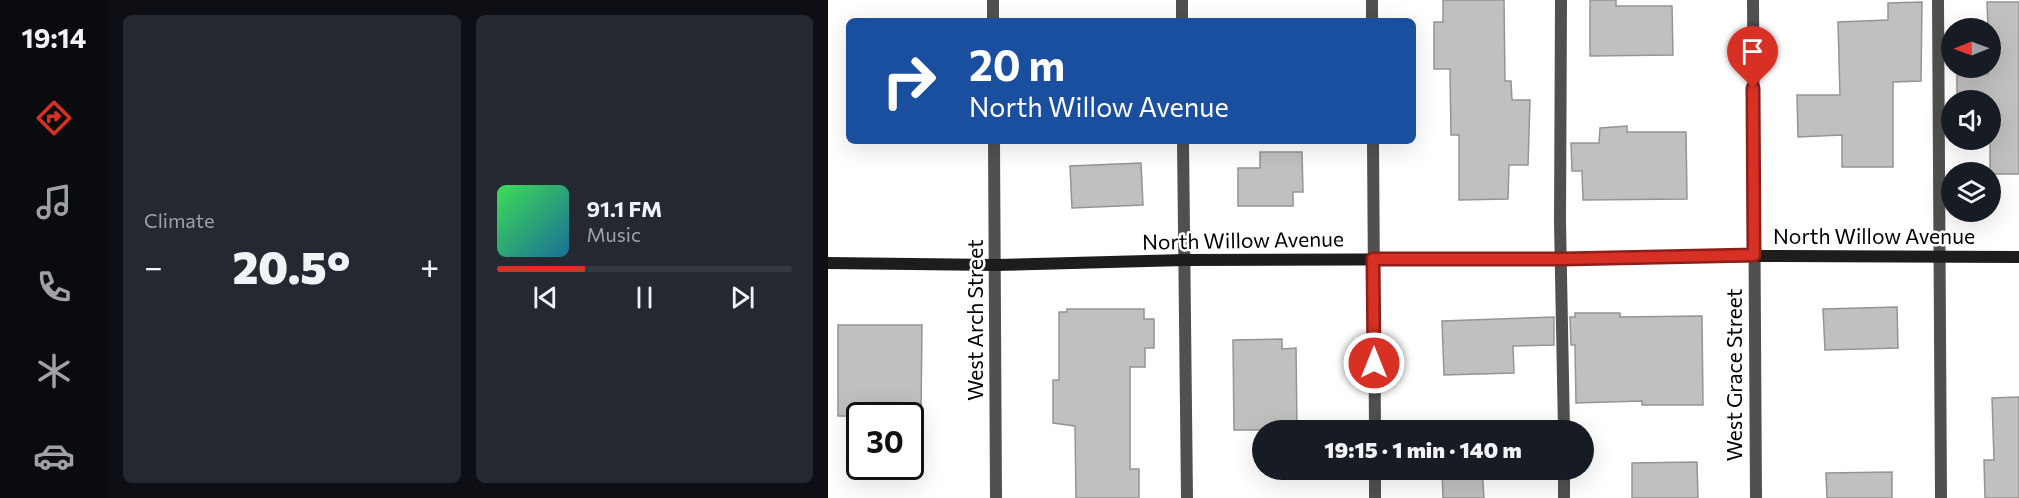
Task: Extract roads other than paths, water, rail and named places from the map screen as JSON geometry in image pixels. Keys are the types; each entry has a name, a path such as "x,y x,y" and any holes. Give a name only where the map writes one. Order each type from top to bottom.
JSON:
{"street":[{"path":"993,0 993,18"},
{"path":"1182,0 1182,18"},
{"path":"1372,0 1372,18"},
{"path":"1561,0 1564,420"},
{"name":"West Grace Street","path":"1752,0 1756,498"},
{"path":"1938,0 1941,498"},
{"name":"West Arch Street","path":"994,144 996,498"},
{"path":"1183,144 1187,498"},
{"path":"1373,144 1374,420"},
{"name":"North Willow Avenue","path":"828,263 995,265 1184,260 1562,259 1754,255 2019,257"},
{"path":"1375,480 1375,498"},
{"path":"1564,480 1564,498"}]}
